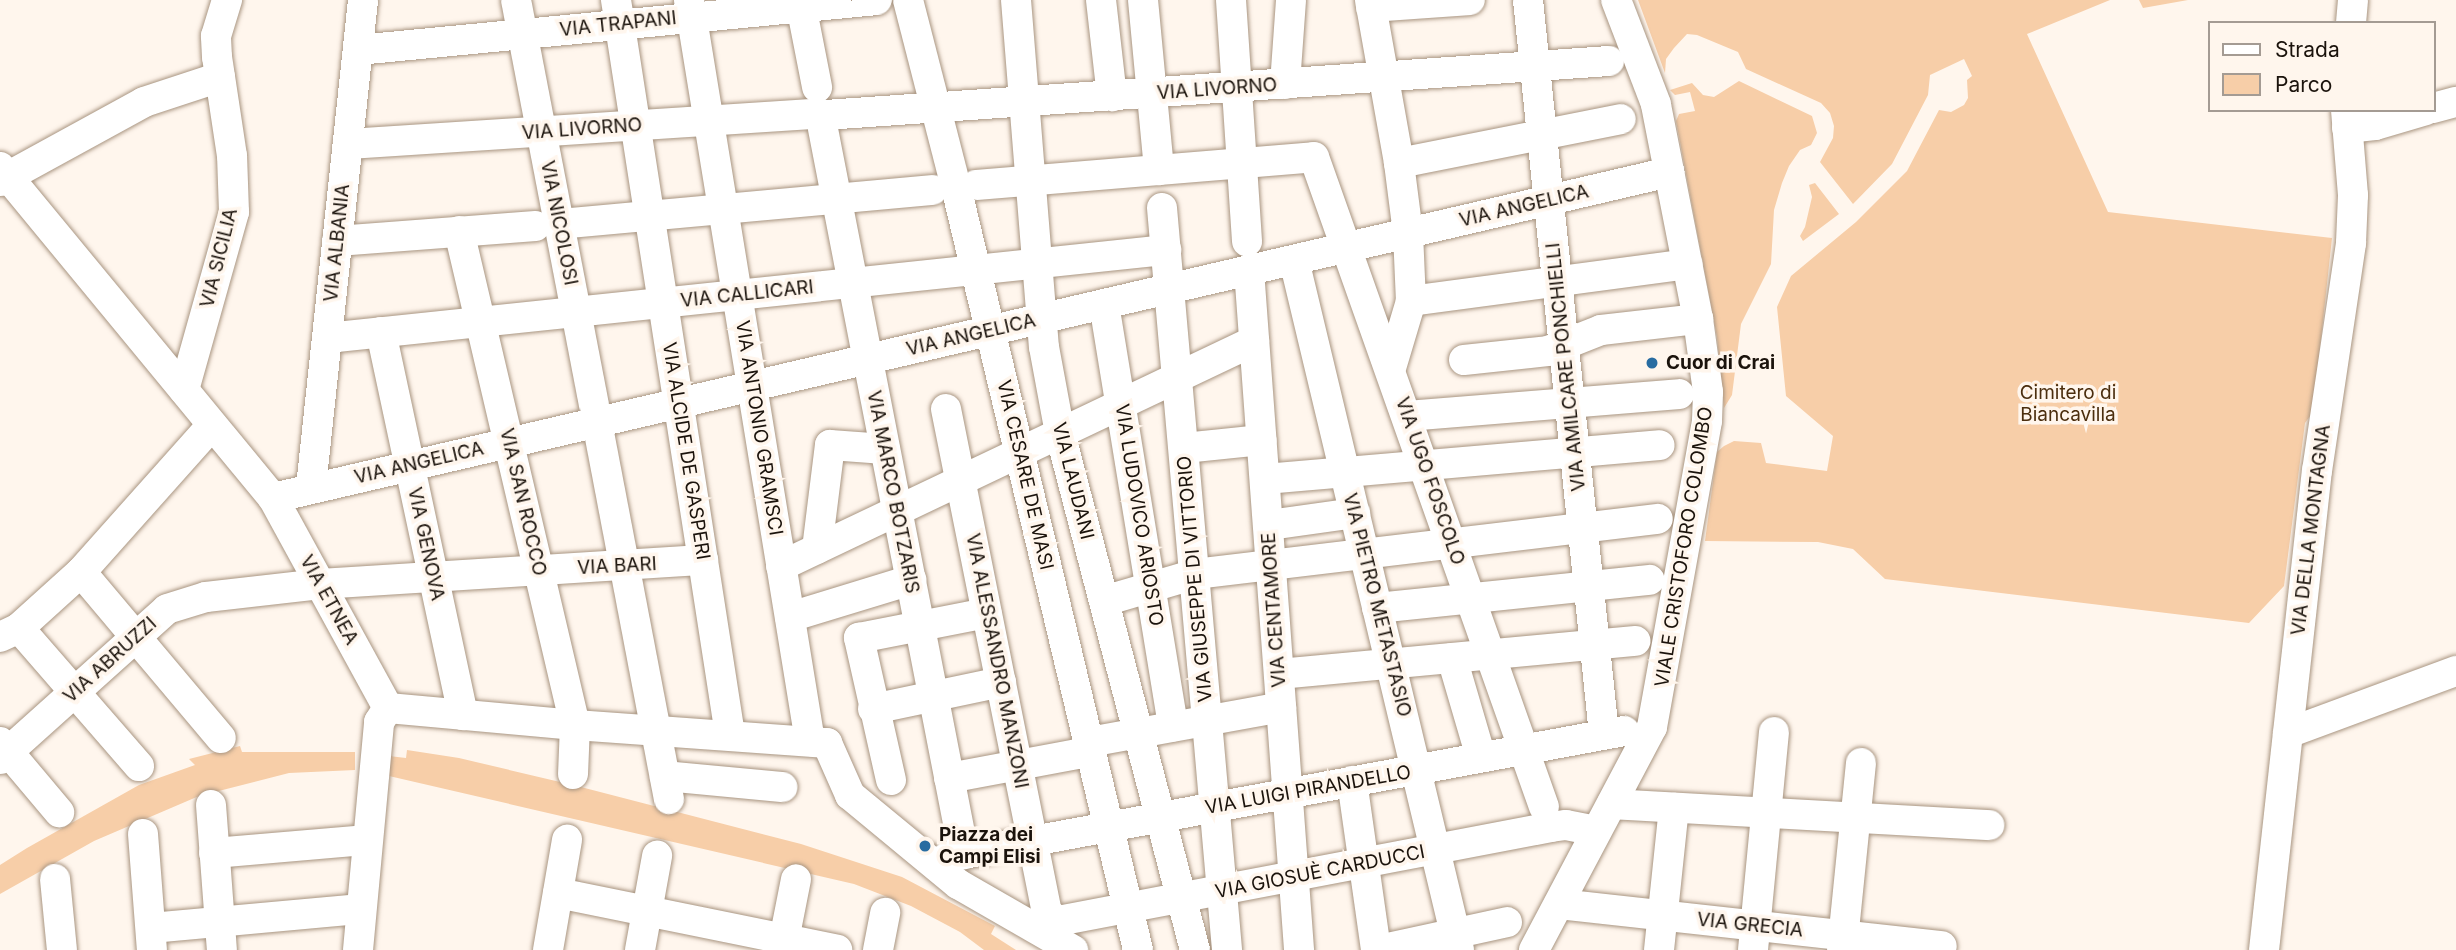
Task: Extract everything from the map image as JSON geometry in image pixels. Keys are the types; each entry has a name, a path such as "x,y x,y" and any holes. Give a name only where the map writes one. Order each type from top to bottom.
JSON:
{"street":[{"name":"VIA SICILIA","path":"184,390 234,212 232,156 216,36 227,0"},
{"name":"VIA ALBANIA","path":"311,487 363,0"},
{"name":"VIA NICOLOSI","path":"516,0 541,131 547,225 576,312 667,788 782,787"},
{"name":"VIA TRAPANI","path":"358,50 522,34 617,13 877,0"},
{"name":"VIA CESARE DE MASI","path":"908,0 976,270 1139,950"},
{"name":"VIA LAUDANI","path":"1016,0 1044,347 1060,433 1195,950"},
{"path":"1101,0 1112,96"},
{"path":"1143,0 1159,170"},
{"name":"VIA CENTAMORE","path":"1231,0 1235,88 1299,950"},
{"path":"1285,84 1291,0"},
{"path":"1391,368 1411,301 1408,233 1399,163 1370,4 1470,0"},
{"name":"VIA AMILCARE PONCHIELLI","path":"1528,0 1604,734"},
{"name":"VIALE CRISTOFORO COLOMBO","path":"1534,950 1652,727 1707,421 1708,392 1699,319 1651,86 1616,0"},
{"path":"2351,21 2353,0"},
{"name":"VIA MARCO BOTZARIS","path":"801,4 964,854"},
{"name":"VIA ANTONIO GRAMSCI","path":"690,8 810,741"},
{"name":"VIA ALCIDE DE GASPERI","path":"617,13 730,735"},
{"name":"VIA LIVORNO","path":"348,144 709,121 820,111 1024,103 1609,61"},
{"path":"2,175 144,102 220,77"},
{"path":"2435,107 2456,102"},
{"path":"2347,119 2375,125 2419,112"},
{"path":"1399,163 1621,119"},
{"name":"VIA DELLA MONTAGNA","path":"2264,950 2317,471 2351,243 2354,195 2347,119"},
{"name":"VIA UGO FOSCOLO","path":"1241,163 1314,157 1391,368 1544,807"},
{"path":"976,186 1241,163"},
{"name":"VIA ANGELICA","path":"274,498 311,487 509,442 595,414 679,403 1169,289 1248,256 1293,260 1669,172"},
{"name":"VIA ETNEA","path":"2,175 274,498 388,708"},
{"path":"337,241 932,190"},
{"name":"VIA GIUSEPPE DI VITTORIO","path":"1162,208 1227,950"},
{"name":"VIA SAN ROCCO","path":"459,231 575,725 573,774"},
{"name":"VIA CALLICARI","path":"327,338 1166,250"},
{"name":"VIA PIETRO METASTASIO","path":"1293,260 1457,942"},
{"path":"1411,301 1688,264"},
{"name":"VIA LUDOVICO ARIOSTO","path":"1104,304 1173,726"},
{"path":"1464,360 1548,351 1601,330 1699,319"},
{"name":"VIA GENOVA","path":"381,332 463,715"},
{"path":"781,566 1254,341"},
{"path":"1407,416 1679,394"},
{"name":"VIA ALESSANDRO MANZONI","path":"946,409 1047,914"},
{"path":"139,766 75,692 7,628 81,572 212,425"},
{"path":"1184,448 1262,440"},
{"path":"1265,479 1344,470 1660,445"},
{"path":"817,549 830,446 885,449"},
{"path":"1269,525 1354,513"},
{"path":"1104,601 1195,575 1658,519"},
{"name":"VIA BARI","path":"320,584 703,561"},
{"path":"81,572 221,738"},
{"path":"790,617 911,580"},
{"path":"1377,608 1650,580"},
{"name":"VIA ABRUZZI","path":"3,751 75,692 167,609 206,597 320,584"},
{"path":"891,780 859,638 987,613"},
{"path":"1279,674 1635,641"},
{"path":"1452,658 1481,757"},
{"path":"2288,733 2456,671"},
{"path":"873,709 1001,682"},
{"path":"949,778 1083,753 1100,740 1281,707"},
{"path":"358,950 379,722 388,708 827,743 850,794 897,849 929,860 979,898 1073,950"},
{"name":"VIA LUIGI PIRANDELLO","path":"929,860 1652,727"},
{"path":"1754,938 1774,732"},
{"path":"3,751 59,812"},
{"path":"1843,942 1861,763"},
{"path":"1352,782 1378,950 1457,942 1507,922"},
{"path":"1612,804 1989,825"},
{"path":"211,806 221,936"},
{"path":"1659,950 1674,808"},
{"name":"VIA GIOSUÈ CARDUCCI","path":"1047,914 1058,921 1566,825 1596,831"},
{"path":"143,834 151,939 221,936 361,909"},
{"path":"214,853 367,840"},
{"path":"548,950 567,840"},
{"path":"640,950 657,856"},
{"path":"55,879 62,950"},
{"path":"783,945 796,879"},
{"path":"558,893 647,911 783,945 837,950"},
{"name":"VIA GRECIA","path":"1559,904 1663,915 1754,938 1942,946"},
{"path":"878,950 885,913"}],"green space":[{"name":"Cimitero di Biancavilla","path":"1638,0 2110,0 2027,34 2108,212 2332,238 2313,412 2305,423 2284,586 2249,623 1885,579 1853,549 1818,542 1705,541 1717,452 1724,446 1734,441 1761,443 1766,463 1827,471 1833,436 1786,396 1777,307 1791,276 1856,222 1907,171 1939,110 1951,112 1964,105 1968,98 1967,80 1972,76 1964,59 1930,75 1928,95 1892,164 1853,204 1820,162 1833,138 1834,126 1830,113 1821,103 1746,69 1738,52 1697,35 1687,34 1674,48 1666,59 1665,73"},
{"path":"2139,0 2188,0 2143,8"},
{"path":"1739,81 1812,116 1817,133 1811,145 1800,150 1782,183 1774,210 1771,264 1741,324 1732,395 1724,408 1717,337 1676,121 1679,114 1695,111 1690,92 1675,95 1670,90 1692,83 1703,95 1714,97"},
{"path":"1815,183 1839,214 1803,241 1800,236 1805,227 1812,197 1809,185"},
{"path":"240,746 242,752 355,752 355,770 289,773 199,796 94,841 0,894 0,865 27,848 139,785 195,765 189,759"},
{"path":"407,750 459,758 577,786 801,844 902,877 995,926 991,934 1016,950 984,950 960,932 911,906 854,884 389,776 389,756 406,758"}],"place":[{"name":"Cuor di Crai","path":"1652,363"},
{"name":"Piazza dei Campi Elisi","path":"925,846"}]}
